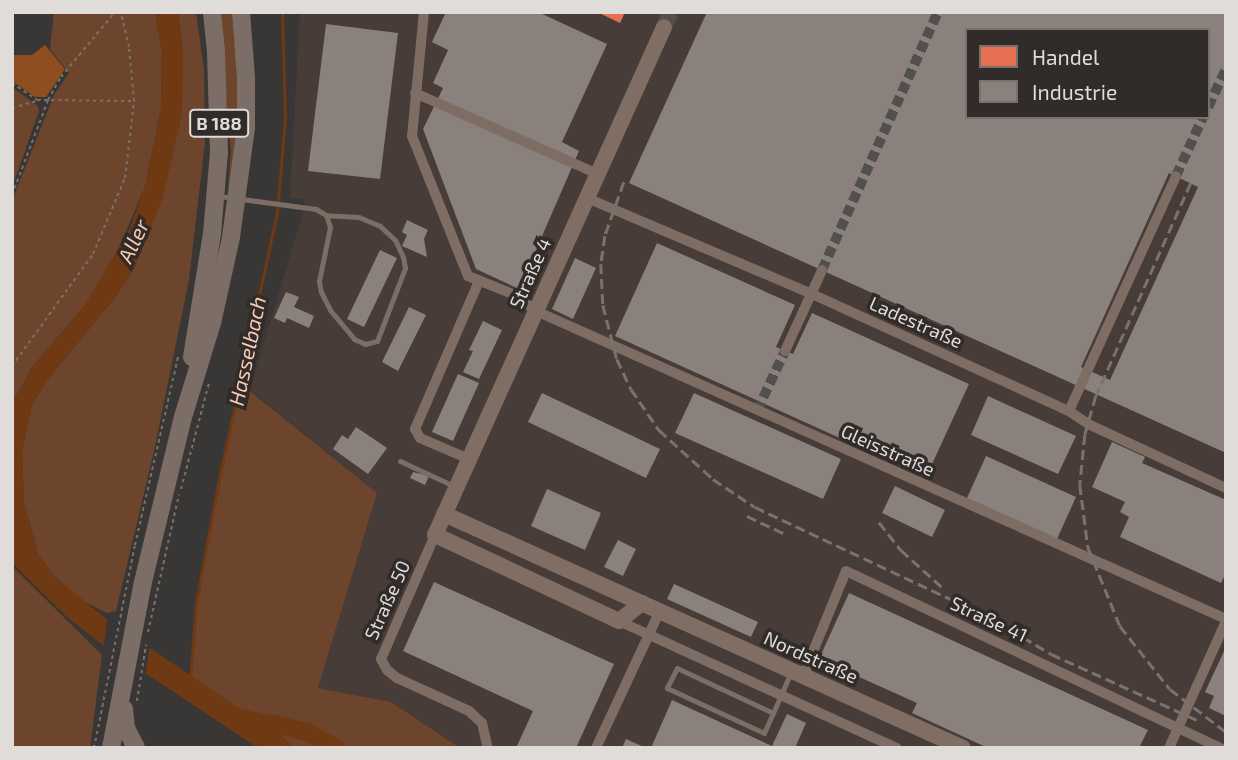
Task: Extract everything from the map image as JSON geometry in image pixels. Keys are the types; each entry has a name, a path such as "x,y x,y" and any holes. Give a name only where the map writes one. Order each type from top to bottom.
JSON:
{"main road":[{"name":"B 188","path":"183,416 216,196 219,100 212,12"},
{"name":"B 188","path":"107,747 122,692 133,629 183,416 212,323 238,200 246,127 246,78 241,12"},
{"path":"122,692 126,728 136,748"}],"street":[{"path":"424,12 412,136 468,276 479,281 415,429 420,438 469,459"},
{"name":"Straße 4","path":"435,535 664,27"},
{"path":"415,93 598,174"},
{"path":"1069,411 1176,176"},
{"name":"Ladestraße","path":"587,198 811,294 1069,411 1088,424 1226,488"},
{"path":"785,351 822,270"},
{"name":"Gleisstraße","path":"479,281 514,295 536,312 1226,620"},
{"name":"Nordstraße","path":"444,514 963,748"},
{"path":"435,535 897,748"},
{"name":"Straße 50","path":"435,535 382,659 387,670 397,678 469,711 481,723 488,748"},
{"name":"Straße 41","path":"797,674 846,571 1220,748"},
{"path":"619,621 642,603"},
{"path":"596,748 660,611"},
{"path":"1168,748 1226,620"}],"lane":[{"path":"216,196 316,209 326,215 359,217 380,226 395,240 405,268 377,341 365,344 354,339 330,310 321,292 319,281 330,227 326,215"},
{"path":"400,461 456,487"},
{"path":"773,713 677,668 667,688 764,733 773,713 781,695 797,674"}],"path":[{"path":"12,195 48,100 61,77 115,12"},
{"path":"12,366 93,254 113,213 125,178 134,101 129,47 121,12"},
{"path":"12,83 37,100"},
{"path":"12,108 37,100 134,101"},
{"path":"107,747 133,629 178,354"},
{"path":"125,670 133,629"}],"shaded area":[{"path":"54,12 155,12 162,50 161,109 145,187 115,257 86,304 32,367 12,404 12,201 54,95 69,73 50,49"},
{"path":"178,12 196,12 204,71 205,142 189,280 154,451 116,611 107,613 79,599 54,576 38,554 24,502 22,451 32,404 48,379 117,295 135,267 183,52"},
{"path":"218,12 234,12 239,78 232,190 228,187 231,152"},
{"path":"300,12 1226,12 1226,748 460,748 391,702 318,688 377,493 250,390 305,199 290,198"},
{"path":"45,45 65,69 46,97 35,97 12,81 12,55 32,55"},
{"path":"12,87 38,106 39,111 12,188"},
{"path":"240,383 377,493 318,688 391,702 460,748 272,748 274,724 190,688 196,603"},
{"path":"12,566 102,655 90,748 12,748"}],"water":[{"path":"155,12 178,12 183,52 182,114 163,197 135,267 117,295 48,379 32,404 22,451 24,501 38,554 54,576 105,618 239,708 283,719 272,748 258,748 100,643 66,616 12,563 12,404 32,367 86,304 130,228 145,187 161,109 162,50"}],"pier":[{"path":"108,616 150,644 145,676 103,649"}],"building: Handel":[{"path":"597,12 625,12 620,23"}],"building: Industrie":[{"path":"446,12 538,12 607,44 562,142 579,151 519,289 476,269 423,129 443,88 433,83 448,50 432,42"},
{"path":"707,12 1226,12 1226,453 629,183","holes":["1169,173 1198,187 1110,380 1081,367"]},
{"path":"326,24 398,33 380,179 308,171"},
{"path":"407,220 428,230 424,239 427,257 402,246 407,235 402,232"},
{"path":"657,243 795,305 776,347 793,354 812,313 969,384 926,477 615,336"},
{"path":"380,250 397,258 364,327 347,319"},
{"path":"575,258 596,268 573,319 552,309"},
{"path":"286,292 299,297 294,307 314,316 309,328 287,318 285,323 274,318"},
{"path":"409,307 426,315 398,371 382,362"},
{"path":"483,321 502,330 479,379 463,372 473,351 469,350"},
{"path":"458,374 479,383 453,441 432,432"},
{"path":"542,393 660,449 646,478 528,422"},
{"path":"694,393 841,459 823,499 675,433"},
{"path":"988,396 1076,436 1058,474 971,435"},
{"path":"356,427 387,448 368,474 333,449 342,435 348,439"},
{"path":"1112,442 1145,457 1142,463 1226,500 1226,573 1221,583 1120,537 1129,517 1120,512 1125,502 1092,487"},
{"path":"986,456 1076,497 1057,539 967,498"},
{"path":"413,472 429,476 425,485 410,478"},
{"path":"895,486 945,510 932,537 882,513"},
{"path":"547,489 601,513 585,550 531,526"},
{"path":"618,540 636,549 623,576 604,567"},
{"path":"434,582 614,664 576,748 516,748 533,711 403,651"},
{"path":"674,584 758,622 751,637 667,599"},
{"path":"849,593 1148,730 1139,748 988,748 912,713 917,703 819,659"},
{"path":"1226,647 1226,716 1209,708 1214,696 1205,692"},
{"path":"672,700 772,746 787,714 806,723 795,748 651,748"},
{"path":"626,739 646,748 622,748"}],"waterway":[{"name":"Hasselbach","path":"190,679 196,603 220,474 277,213 285,118 282,12"},
{"path":"259,727 274,724 309,733 336,748"},
{"name":"Aller","path":"257,731 282,748"}],"tunnel":[{"path":"664,27 671,12"},
{"path":"822,270 938,12"},
{"path":"1210,103 1226,69"},
{"path":"1176,176 1202,119"},
{"path":"757,411 785,351"}],"railway":[{"path":"624,182 605,236 601,264 603,305 617,359 631,389 659,430 713,479 755,507 991,618"},
{"path":"1191,183 1096,396 1085,435 1080,485 1088,547 1120,626 1170,689 1226,732"},
{"path":"747,516 785,534"},
{"path":"879,522 901,550 943,588"},
{"path":"984,614 1051,654 1197,720"}]}
